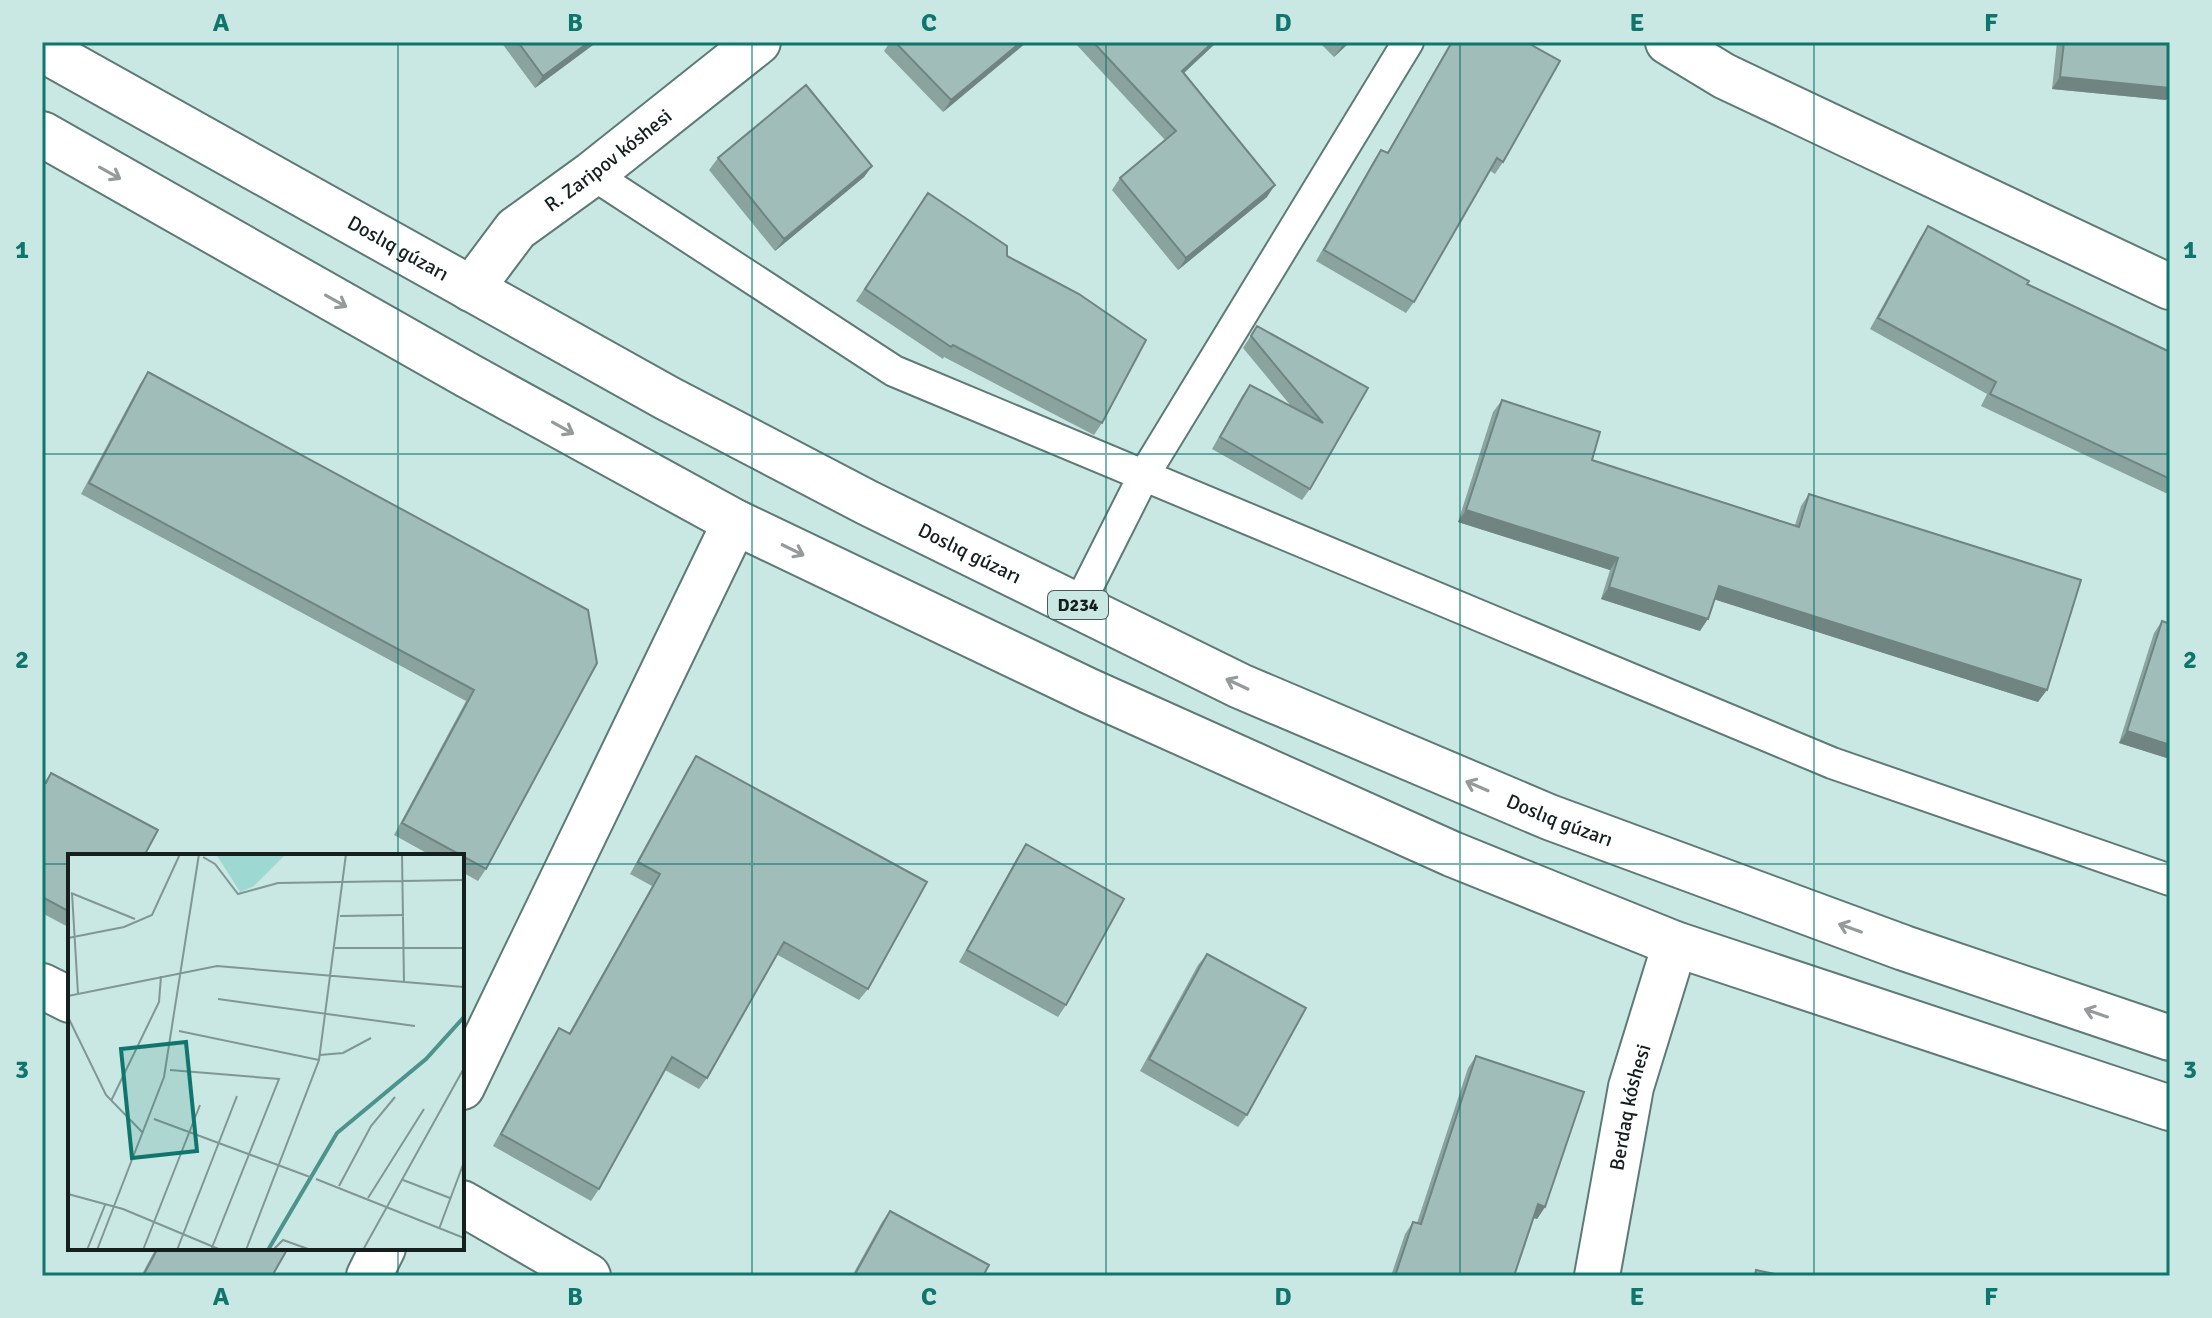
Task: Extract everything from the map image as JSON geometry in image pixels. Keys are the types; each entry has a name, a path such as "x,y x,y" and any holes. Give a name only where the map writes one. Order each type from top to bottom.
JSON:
{"main road":[{"name":"R. Zaripov kóshesi","path":"471,289 516,229 592,174 758,42"},
{"path":"1668,42 1724,76 2170,287"},
{"name":"Doslıq gúzarı","path":"42,49 680,405 868,503 1240,686 1549,817 1904,948 2170,1038"},
{"path":"42,134 467,375 735,522 1161,724 1452,854 1675,944 2170,1108"},
{"path":"464,1083 735,522"},
{"name":"Berdaq kóshesi","path":"1597,1276 1631,1087 1675,944"},
{"path":"42,986 68,999"},
{"path":"464,1204 588,1276"},
{"path":"369,1276 382,1250"}],"lane":[{"path":"1078,606 1144,475 1408,42"},
{"path":"592,174 894,371 1832,763 2170,880"}],"building":[{"path":"518,42 589,42 543,76"},
{"path":"895,42 1021,42 951,100"},
{"path":"1093,42 1213,42 1182,71 1275,185 1186,258 1120,178 1176,131"},
{"path":"1452,42 1526,42 1560,61 1503,162 1497,158 1414,302 1324,250 1381,150 1388,153"},
{"path":"2064,42 2170,42 2170,88 2060,77"},
{"path":"806,85 872,166 784,239 718,158"},
{"path":"928,193 1007,246 1007,256 1079,294 1146,340 1102,423 953,345 951,347 865,289"},
{"path":"1928,226 2029,281 2027,284 2170,352 2170,479 1990,394 1996,382 1878,318"},
{"path":"1257,326 1368,388 1310,489 1220,437 1250,385 1323,423 1251,336"},
{"path":"148,372 588,610 597,663 486,869 464,857 464,854 459,854 402,823 474,690 89,483"},
{"path":"1502,400 1600,432 1592,460 1799,527 1809,494 2081,580 2047,690 1719,586 1708,619 1609,587 1618,558 1466,510"},
{"path":"2162,621 2170,624 2170,745 2127,731"},
{"path":"696,756 927,882 868,989 784,942 707,1078 672,1057 599,1189 501,1134 559,1028 570,1034 660,874 638,862"},
{"path":"51,773 158,830 145,854 68,854 68,911 42,897 42,781 46,783"},
{"path":"1026,844 1124,899 1066,1005 967,950"},
{"path":"1207,954 1306,1008 1247,1115 1149,1059"},
{"path":"1476,1056 1584,1092 1545,1207 1538,1204 1514,1276 1395,1276 1413,1222 1421,1224"},
{"path":"890,1211 989,1265 983,1276 854,1276"},
{"path":"157,1250 287,1250 272,1276 143,1276"},
{"path":"1756,1270 1784,1276 1755,1276"}]}
